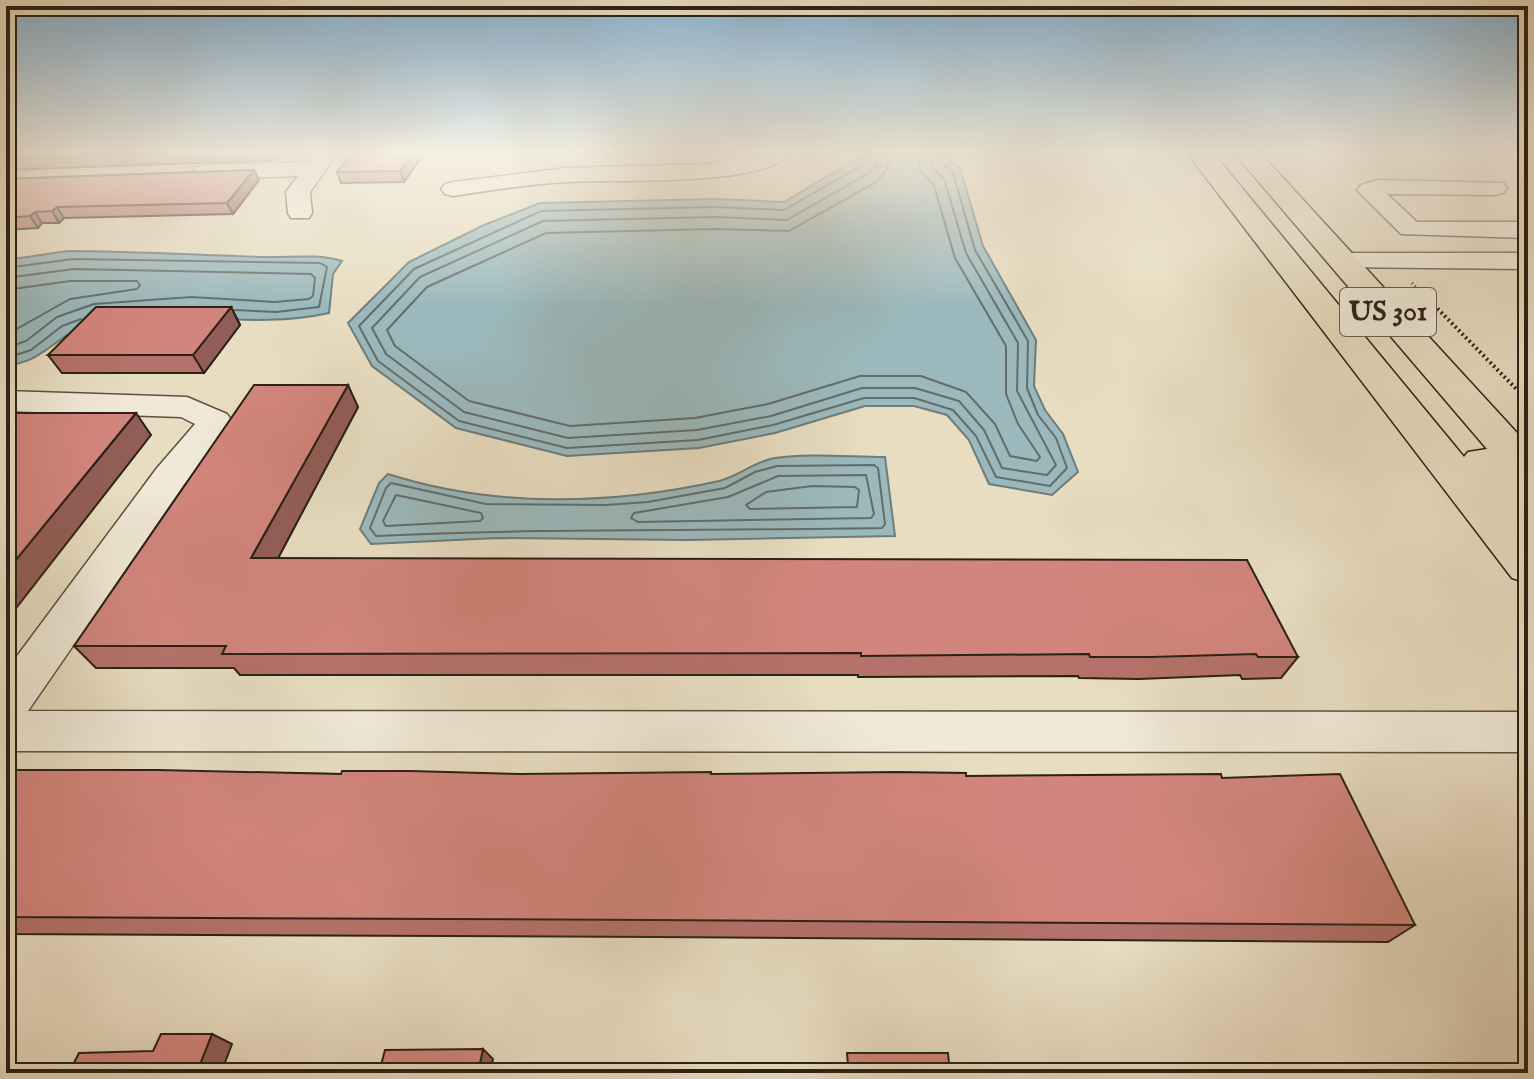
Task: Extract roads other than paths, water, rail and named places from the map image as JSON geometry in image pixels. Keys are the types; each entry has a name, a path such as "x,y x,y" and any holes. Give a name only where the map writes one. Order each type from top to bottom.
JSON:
{"main road":[{"name":"US 301","path":"1241,204 1528,566"},
{"path":"1269,204 1290,229 1339,257"},
{"name":"US 301","path":"1292,204 1528,470"},
{"path":"1276,247 1332,287 1528,515"}],"street":[{"path":"299,204 300,213"},
{"path":"1384,204 1410,229 1528,230"},
{"path":"1339,257 1528,261"},
{"path":"6,401 187,407 215,421 170,477 6,706"},
{"path":"6,731 1528,732"}],"water":[{"path":"537,204 971,204 983,246 1036,340 1034,386 1045,410 1063,434 1078,472 1052,495 989,484 969,440 947,415 914,406 865,406 775,433 699,448 567,456 456,428 372,366 348,323 409,262 484,225"},
{"path":"68,251 312,256 342,261 333,274 329,313 272,320 157,317 100,321 73,331 32,359 6,367 6,260"},
{"path":"816,455 885,457 895,536 688,540 498,538 371,544 360,529 379,483 388,474 469,493 553,499 595,498 637,495 719,481 775,458"}]}
